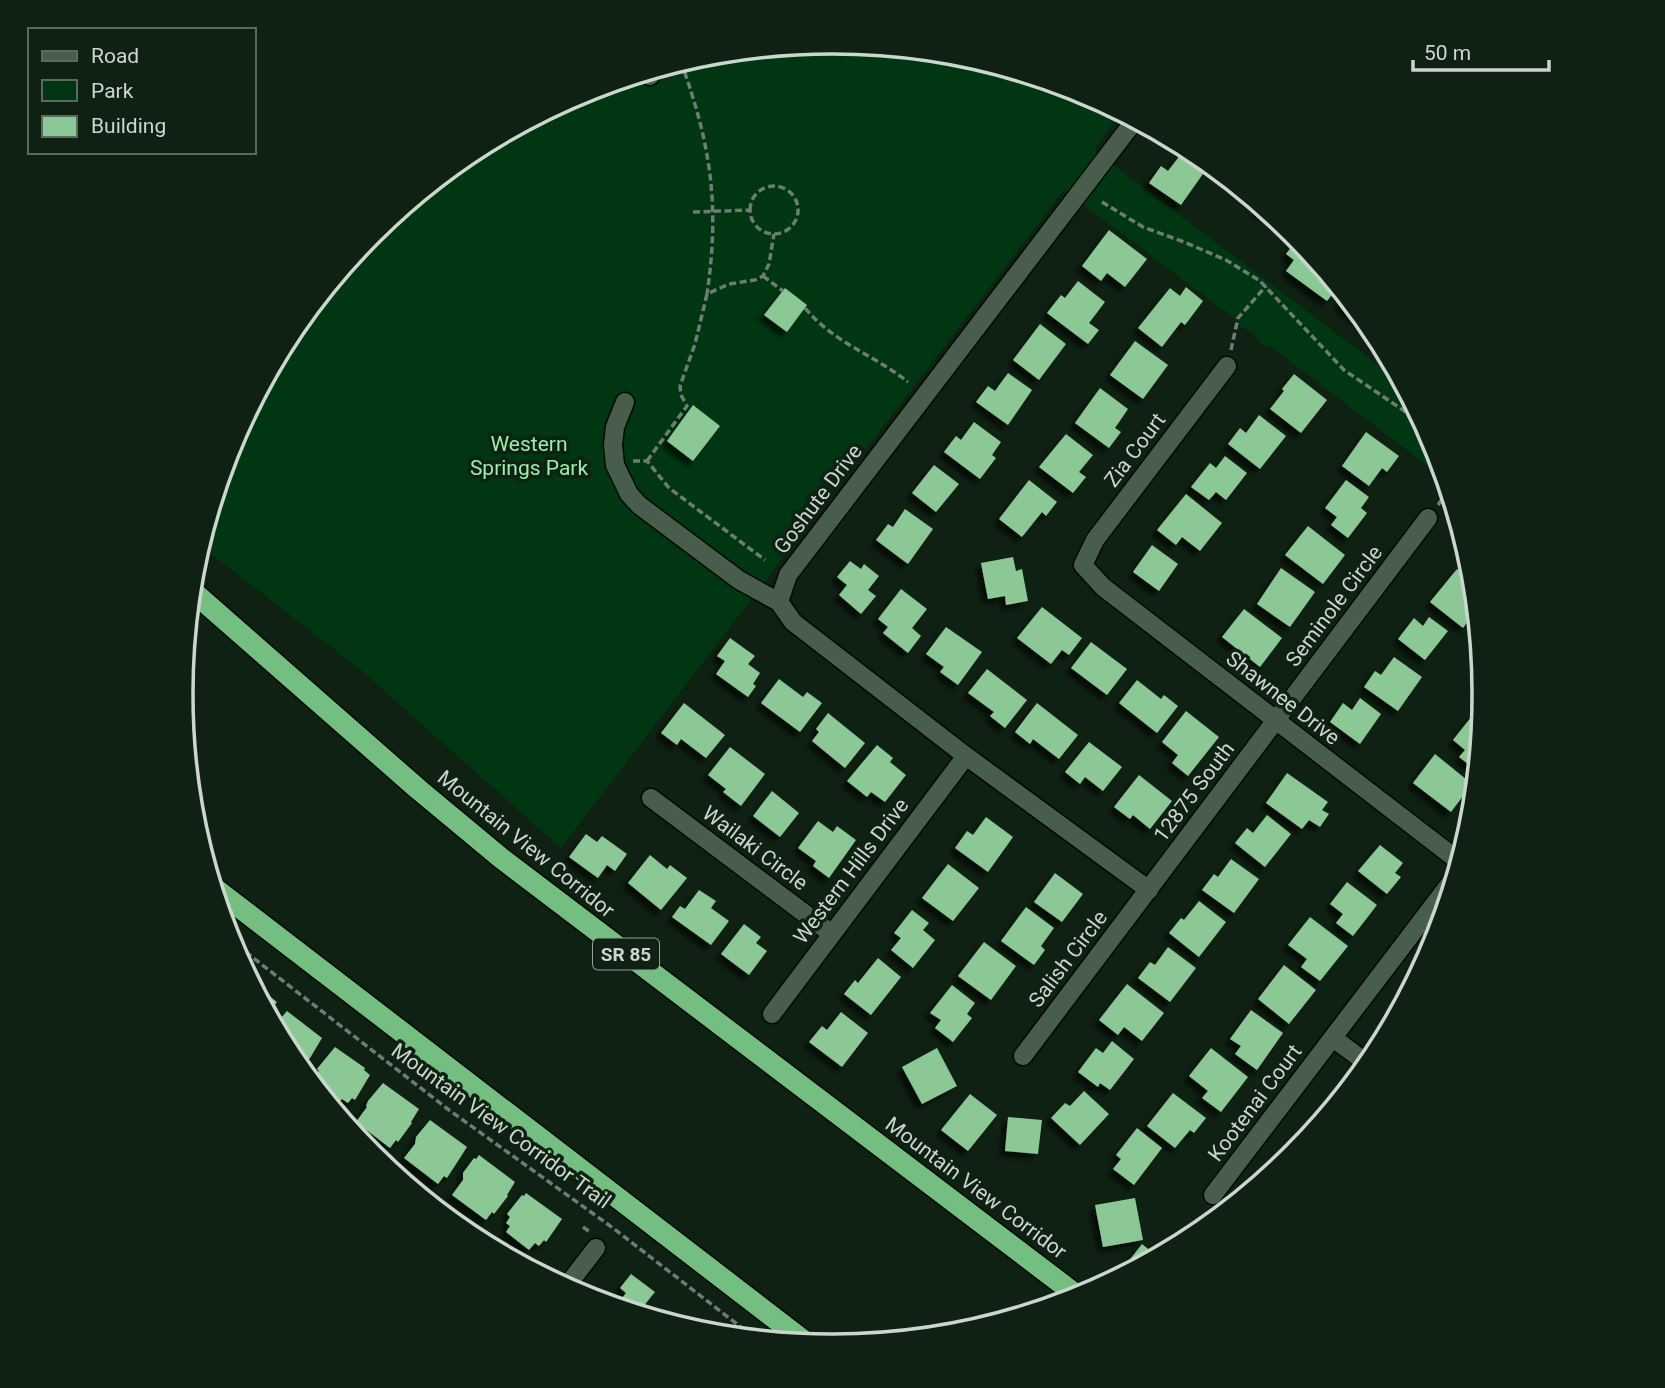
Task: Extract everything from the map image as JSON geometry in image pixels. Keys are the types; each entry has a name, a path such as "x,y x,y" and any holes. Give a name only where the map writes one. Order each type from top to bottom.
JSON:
{"highway":[{"name":"Mountain View Corridor","path":"200,598 501,858 1068,1289"},
{"path":"226,897 794,1332"}],"street":[{"name":"Goshute Drive","path":"779,602 788,575 1129,128"},
{"name":"Zia Court","path":"1083,565 1095,540 1227,366"},
{"path":"625,402 615,427 615,465 621,482 639,505 739,580 779,602 793,622 966,756 1149,890"},
{"name":"Seminole Circle","path":"1276,722 1428,519"},
{"name":"Shawnee Drive","path":"1083,565 1103,587 1451,855"},
{"name":"12875 South","path":"1149,890 1276,722"},
{"name":"Western Hills Drive","path":"772,1014 966,756"},
{"name":"Wailaki Circle","path":"651,798 832,934"},
{"name":"Salish Circle","path":"1023,1055 1149,890"},
{"path":"1358,1057 1333,1038 1438,899"},
{"name":"Kootenai Court","path":"1213,1195 1333,1038"},
{"path":"573,1278 596,1248"}],"path":[{"path":"646,461 687,405 681,395 680,386 695,344 712,261 714,211 710,163 702,125 684,72"},
{"path":"767,188 782,188 794,197 798,211 793,225 774,234 757,227 751,210 755,196 767,188"},
{"path":"1102,202 1143,227 1226,260 1266,286 1345,370 1407,413"},
{"path":"693,212 751,210"},
{"path":"707,294 729,284 763,276 769,264 774,234"},
{"path":"763,276 783,291"},
{"path":"1227,366 1238,318 1266,286"},
{"path":"805,308 836,338 885,364 908,382"},
{"path":"615,465 635,460 646,461 669,488 765,560"},
{"name":"Mountain View Corridor Trail","path":"248,954 449,1110 613,1228 740,1326"}],"green space":[{"name":"Western Springs Park","path":"832,54 916,60 998,76 1038,88 1116,120 1094,150 1384,369 1431,468 1271,347 1264,346 1252,333 1238,325 1239,322 1064,190 561,848 363,672 209,552 241,449 278,374 325,305 352,272 380,242 443,186 477,162 550,120 627,88 708,67 749,60"}],"building":[{"path":"1179,157 1204,173 1181,205 1149,183 1161,166 1168,171"},
{"path":"1109,230 1147,259 1125,287 1107,273 1101,281 1082,266"},
{"path":"1291,248 1313,272 1332,295 1327,301 1286,271 1294,260 1286,254"},
{"path":"1078,281 1105,302 1089,323 1099,330 1088,344 1047,313 1061,295 1065,298"},
{"path":"1186,287 1203,301 1185,325 1181,322 1162,347 1138,328 1170,288 1180,296"},
{"path":"785,288 807,305 787,332 764,315"},
{"path":"1040,324 1066,344 1039,380 1013,360"},
{"path":"1135,341 1168,365 1143,399 1110,375"},
{"path":"1008,373 1032,390 1008,425 976,402 988,386 995,391"},
{"path":"1294,374 1327,400 1301,433 1270,409"},
{"path":"1100,388 1128,409 1115,428 1121,432 1109,448 1075,423"},
{"path":"693,405 720,426 693,461 667,441"},
{"path":"1259,415 1286,436 1260,469 1228,444 1240,428 1246,433"},
{"path":"974,422 1001,442 992,455 996,458 980,479 944,452 956,436 961,440"},
{"path":"1366,432 1399,456 1387,472 1382,468 1369,486 1342,466"},
{"path":"1066,434 1093,455 1079,472 1086,477 1073,493 1039,467"},
{"path":"1225,456 1247,473 1226,500 1216,492 1209,500 1191,487 1210,463 1216,468"},
{"path":"934,465 959,484 936,512 912,493"},
{"path":"1029,480 1057,502 1046,516 1042,512 1022,537 999,519"},
{"path":"1346,480 1369,497 1361,508 1367,513 1348,538 1331,525 1337,517 1325,508"},
{"path":"1186,494 1222,523 1200,551 1182,537 1176,545 1157,530"},
{"path":"905,509 933,529 908,564 876,540 888,524 893,527"},
{"path":"1308,526 1345,555 1323,584 1285,555"},
{"path":"1152,545 1178,564 1159,591 1133,572"},
{"path":"1013,557 1016,571 1022,569 1028,601 1006,605 1005,596 988,599 981,563"},
{"path":"850,561 861,569 864,564 879,576 868,590 876,596 861,614 839,595 847,585 837,577"},
{"path":"1281,568 1315,592 1290,627 1257,604"},
{"path":"1457,569 1460,572 1468,621 1463,628 1430,602"},
{"path":"901,589 927,609 912,628 921,636 908,653 883,633 888,627 878,619"},
{"path":"1042,607 1082,638 1069,655 1062,650 1051,664 1017,638"},
{"path":"1244,609 1282,638 1260,667 1222,637"},
{"path":"1429,617 1448,631 1425,660 1398,639 1414,618 1423,626"},
{"path":"946,627 982,652 958,685 940,672 944,667 926,654"},
{"path":"730,638 755,656 748,664 760,673 753,684 756,686 748,697 716,674 725,661 717,656"},
{"path":"1091,642 1127,669 1107,695 1071,668"},
{"path":"1394,657 1422,677 1398,711 1364,687 1375,671 1381,675"},
{"path":"987,669 1027,700 1005,728 990,716 994,712 968,693"},
{"path":"779,679 803,697 807,692 822,703 800,732 761,703"},
{"path":"1137,680 1161,699 1164,695 1178,706 1157,733 1119,703"},
{"path":"1360,698 1381,714 1360,744 1330,722 1343,703 1352,710"},
{"path":"684,703 725,735 706,758 681,739 677,745 661,733"},
{"path":"1037,703 1078,735 1059,759 1033,739 1030,744 1015,732"},
{"path":"1186,711 1219,737 1188,776 1172,763 1178,755 1162,742"},
{"path":"828,713 865,743 845,768 812,741 819,732 816,729"},
{"path":"1471,717 1468,764 1459,757 1465,750 1453,740"},
{"path":"1089,742 1122,767 1103,791 1085,777 1080,784 1065,772"},
{"path":"877,745 893,758 890,762 906,775 885,802 871,792 867,797 847,781"},
{"path":"730,747 765,774 741,806 723,792 726,789 708,775"},
{"path":"1435,754 1467,780 1464,794 1451,812 1413,783"},
{"path":"1287,773 1328,802 1322,810 1329,814 1320,827 1309,820 1302,829 1266,803"},
{"path":"1139,775 1172,801 1150,829 1133,815 1130,819 1114,807"},
{"path":"772,791 799,813 780,837 753,816"},
{"path":"1267,815 1291,834 1265,867 1235,843 1247,828 1253,833"},
{"path":"986,817 1013,837 988,872 955,848 967,831 973,835"},
{"path":"818,821 833,832 837,826 856,840 829,878 813,866 816,861 798,848"},
{"path":"586,834 597,842 602,836 627,854 615,871 607,865 598,878 569,857"},
{"path":"1380,845 1403,863 1395,873 1401,877 1387,894 1358,871"},
{"path":"650,855 667,869 670,865 687,878 661,910 628,883"},
{"path":"1231,859 1259,879 1234,913 1202,890 1214,874 1218,877"},
{"path":"948,864 979,888 953,921 922,898"},
{"path":"1055,873 1083,894 1062,922 1034,902"},
{"path":"1347,882 1377,905 1353,936 1336,923 1343,914 1330,904"},
{"path":"699,890 716,901 711,908 729,921 711,945 672,917 680,906 685,909"},
{"path":"1199,901 1226,922 1199,957 1169,933"},
{"path":"1026,907 1054,928 1041,946 1045,950 1034,965 1001,941"},
{"path":"912,910 929,923 923,930 935,940 913,968 891,950 901,938 894,933"},
{"path":"1310,917 1348,946 1320,981 1301,967 1307,959 1288,945"},
{"path":"744,924 761,937 756,943 767,951 749,975 721,954"},
{"path":"984,942 1016,966 991,1000 958,976"},
{"path":"1168,947 1196,968 1170,1002 1138,978 1150,962 1155,965"},
{"path":"878,958 901,977 871,1015 844,994 855,980 858,983"},
{"path":"1284,965 1316,990 1289,1024 1258,999"},
{"path":"1127,984 1164,1013 1142,1041 1124,1027 1118,1035 1099,1020"},
{"path":"952,985 975,1003 967,1014 972,1018 953,1042 935,1028 941,1020 930,1013"},
{"path":"1251,1010 1283,1033 1257,1070 1235,1054 1241,1046 1230,1039"},
{"path":"287,1011 322,1038 309,1060 301,1049 281,1018"},
{"path":"841,1012 868,1033 842,1067 809,1042 822,1026 827,1030"},
{"path":"1112,1041 1134,1059 1110,1090 1100,1083 1098,1087 1078,1072 1096,1048 1103,1053"},
{"path":"335,1047 365,1068 370,1075 355,1100 352,1098 348,1103 342,1099 340,1101 317,1069"},
{"path":"937,1048 957,1086 922,1104 902,1067"},
{"path":"1211,1048 1248,1077 1221,1112 1202,1098 1208,1091 1189,1076"},
{"path":"383,1083 419,1109 398,1142 396,1140 390,1148 357,1121 368,1101"},
{"path":"1084,1091 1109,1114 1080,1145 1051,1118 1065,1103 1070,1106"},
{"path":"1173,1093 1206,1118 1194,1133 1190,1130 1175,1148 1147,1126"},
{"path":"970,1094 997,1115 968,1151 941,1130"},
{"path":"1008,1117 1042,1120 1038,1154 1005,1151"},
{"path":"430,1120 467,1147 447,1178 444,1176 438,1184 404,1158"},
{"path":"1137,1128 1162,1148 1134,1185 1113,1169 1121,1159 1116,1155"},
{"path":"479,1155 515,1182 508,1196 486,1220 452,1195 463,1180 463,1173"},
{"path":"526,1193 562,1219 546,1242 544,1240 539,1246 535,1243 529,1250 506,1232 510,1226 506,1223 510,1217 507,1214"},
{"path":"1135,1198 1143,1240 1103,1247 1095,1205"},
{"path":"1142,1244 1149,1250 1129,1260"},
{"path":"631,1274 655,1292 644,1305 622,1298 626,1293 620,1288"}]}
